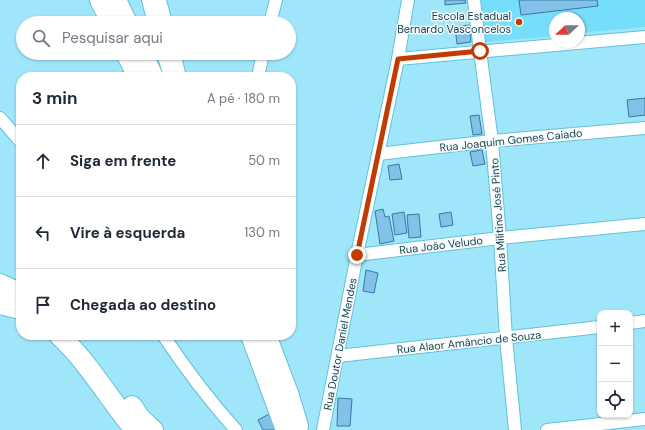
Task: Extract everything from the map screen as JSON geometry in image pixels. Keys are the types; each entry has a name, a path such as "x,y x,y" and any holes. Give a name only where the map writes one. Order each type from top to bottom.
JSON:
{"main road":[{"path":"100,0 108,16"},
{"path":"116,0 124,16"},
{"path":"130,60 136,72"},
{"path":"146,60 152,72"},
{"path":"0,284 16,292"},
{"path":"0,304 16,308"},
{"path":"64,340 101,382 135,430"},
{"path":"82,340 112,377 140,418 153,430"},
{"path":"253,340 286,430"},
{"path":"268,340 289,396 299,430"}],"street":[{"path":"148,0 152,16"},
{"path":"160,0 164,16"},
{"path":"272,16 276,0"},
{"name":"Rua Doutor Daniel Mendes","path":"324,430 357,255 398,59 408,0"},
{"name":"Rua Militino José Pinto","path":"474,0 492,141 506,338 515,430"},
{"path":"398,59 645,37"},
{"path":"165,60 169,72"},
{"path":"176,60 179,72"},
{"path":"259,72 262,60"},
{"path":"0,118 16,136"},
{"name":"Rua Joaquim Gomes Caiado","path":"378,154 492,141 645,128"},
{"name":"Rua João Veludo","path":"357,255 500,238 645,224"},
{"path":"633,323 645,321"},
{"name":"Rua Alaor Amâncio de Souza","path":"338,356 597,327"},
{"path":"167,340 196,382 236,430"},
{"path":"547,430 645,419"}],"shaded area":[{"name":"Escola Estadual Bernardo Vasconcelos","path":"481,0 645,0 645,27 585,32 585,12 549,12 549,37 485,42"}],"building":[{"path":"445,0 465,0 466,3 445,5"},
{"path":"519,0 597,0 598,6 521,15"},
{"path":"469,25 471,42 457,44 455,27"},
{"path":"132,68 134,72 123,72"},
{"path":"645,98 645,115 629,117 627,100"},
{"path":"479,115 482,134 473,135 470,116"},
{"path":"482,150 485,164 473,166 470,152"},
{"path":"399,164 402,179 390,180 388,166"},
{"path":"383,209 385,217 389,216 394,241 380,244 375,211"},
{"path":"404,212 407,233 395,235 392,214"},
{"path":"451,212 453,225 441,227 439,214"},
{"path":"419,214 421,237 409,238 407,215"},
{"path":"366,270 378,273 374,293 363,291"},
{"path":"338,398 352,399 350,426 337,426"},
{"path":"269,414 277,430 263,430 258,420"}],"place":[{"name":"Escola Estadual Bernardo Vasconcelos","path":"519,22"}],"route":[{"path":"357,255 398,59 480,51"}]}
